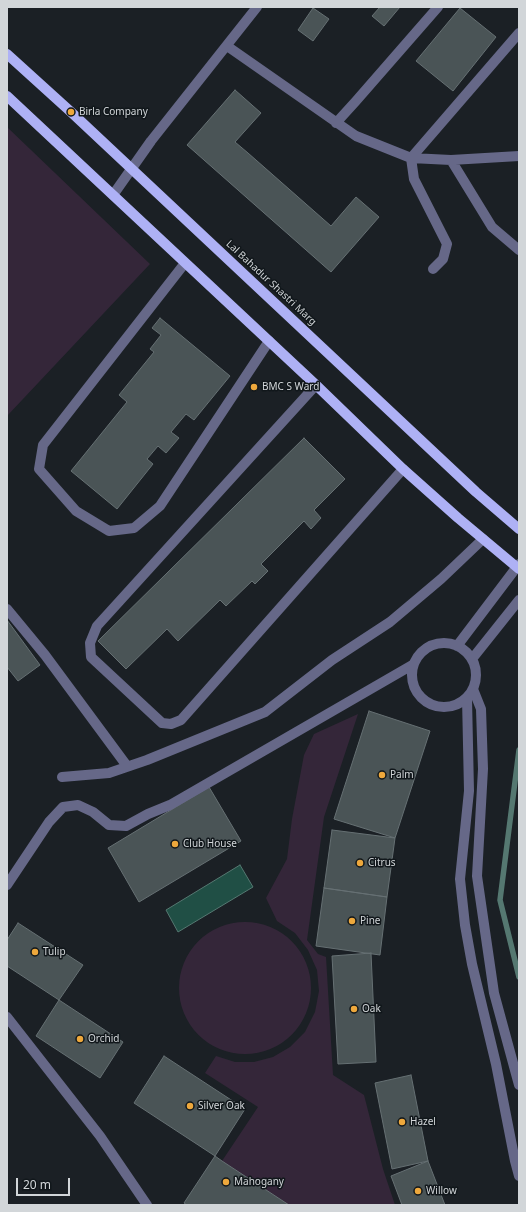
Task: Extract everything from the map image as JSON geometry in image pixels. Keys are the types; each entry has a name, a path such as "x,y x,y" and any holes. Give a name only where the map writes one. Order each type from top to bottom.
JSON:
{"main road":[{"name":"Lal Bahadur Shastri Marg","path":"7,54 71,112 476,492 519,529"},
{"path":"7,96 316,385 403,469 483,539 518,567"}],"street":[{"path":"113,195 151,141 258,7"},
{"path":"336,123 438,7"},
{"path":"433,269 443,259 447,244 414,179 411,158 519,33"},
{"path":"227,46 356,136 411,158 451,160 519,156"},
{"path":"451,160 492,227 519,250"},
{"path":"185,263 43,446 39,470 76,511 109,531 134,528 160,506 269,341"},
{"path":"316,385 97,626 90,643 90,657 162,723 171,724 181,720 403,469"},
{"path":"62,777 109,773 147,760 264,712 332,660 390,622 441,579 483,539"},
{"path":"457,646 518,567"},
{"path":"472,659 519,600"},
{"path":"7,609 45,655 127,766"},
{"path":"447,643 457,646 465,651 472,659 476,679 473,689 467,698 448,708 437,707 426,703 418,696 413,686 411,675 419,654 428,647 437,644 447,643"},
{"path":"7,885 49,822 63,807 78,805 93,812 109,825 126,826 148,814 170,805 414,664"},
{"path":"473,689 481,709 483,769 477,876 494,993 519,1085"},
{"path":"467,698 469,791 460,879 465,925 472,964 496,1064 519,1176"},
{"path":"7,1017 100,1136 147,1205"}],"shaded area":[{"path":"7,127 150,264 7,416"},
{"path":"358,714 324,817 307,940 318,954 326,957 333,1075 364,1095 383,1169 395,1205 289,1205 222,1161 258,1107 205,1073 216,1056 235,1062 254,1062 273,1057 290,1047 305,1032 315,1012 319,991 317,970 308,950 295,933 277,921 266,898 287,859 292,819 304,755 314,734"},
{"path":"240,865 253,887 178,932 166,910"},
{"path":"252,922 264,924 276,929 292,941 304,957 309,969 311,988 309,1007 304,1019 292,1035 276,1047 264,1052 238,1054 226,1052 214,1047 198,1035 186,1019 181,1007 179,981 181,969 186,957 198,941 214,929 226,924"}],"building":[{"path":"380,7 400,7 384,26 372,16"},
{"path":"313,8 329,19 313,41 298,30"},
{"path":"460,8 496,37 453,91 416,61"},
{"path":"235,90 261,113 235,142 331,226 356,197 379,217 331,272 187,145"},
{"path":"160,318 230,376 194,420 186,414 171,432 179,438 166,453 158,446 147,459 153,464 117,509 71,471 127,402 119,395 154,352 150,349 161,335 152,328"},
{"path":"304,438 345,479 314,510 321,518 311,529 304,521 261,564 268,571 255,584 252,581 226,606 220,600 178,641 167,629 126,669 98,641"},
{"path":"7,620 40,665 18,681 7,667"},
{"name":"Palm","path":"369,711 430,731 395,838 334,819"},
{"name":"Club House","path":"209,787 241,841 139,902 108,848"},
{"name":"Citrus","path":"332,830 395,838 387,897 324,888"},
{"name":"Pine","path":"324,888 387,897 380,955 316,946"},
{"name":"Tulip","path":"18,923 83,965 59,1000 7,966 7,940"},
{"name":"Oak","path":"371,953 376,1062 338,1064 332,956"},
{"name":"Orchid","path":"59,1000 123,1042 100,1078 36,1036"},
{"name":"Silver Oak","path":"164,1056 245,1109 215,1156 134,1103"},
{"name":"Hazel","path":"411,1075 428,1161 392,1169 375,1083"},
{"name":"Mahogany","path":"215,1156 289,1205 187,1205 184,1203"},
{"name":"Willow","path":"428,1161 445,1205 402,1205 391,1176"}],"waterway":[{"path":"519,750 500,900 519,977"}],"place":[{"name":"Birla Company","path":"71,112"},
{"name":"BMC S Ward","path":"254,387"},
{"name":"Palm","path":"382,775"},
{"name":"Club House","path":"175,844"},
{"name":"Citrus","path":"360,863"},
{"name":"Pine","path":"352,921"},
{"name":"Tulip","path":"35,952"},
{"name":"Oak","path":"354,1009"},
{"name":"Orchid","path":"80,1039"},
{"name":"Silver Oak","path":"190,1106"},
{"name":"Hazel","path":"402,1122"},
{"name":"Mahogany","path":"226,1182"},
{"name":"Willow","path":"418,1191"}]}
